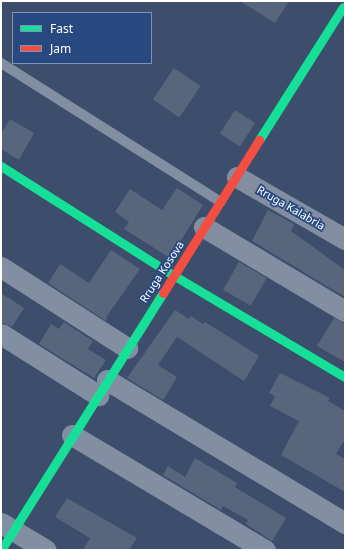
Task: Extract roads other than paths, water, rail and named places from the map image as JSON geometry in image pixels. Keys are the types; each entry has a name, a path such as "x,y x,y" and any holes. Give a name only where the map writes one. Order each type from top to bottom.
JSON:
{"street":[{"path":"333,1 344,7"},
{"name":"Rruga Kosova","path":"1,550 7,526 72,435 173,275 238,177 344,7"},
{"path":"1,166 173,275 345,377"},
{"name":"Rruga Kalabria","path":"238,177 345,240"},
{"path":"204,227 345,311"},
{"path":"1,267 127,348"},
{"path":"1,334 102,388 345,523"},
{"path":"72,435 265,550"},
{"path":"7,526 46,550"}],"lane":[{"path":"1,63 222,202"}]}
